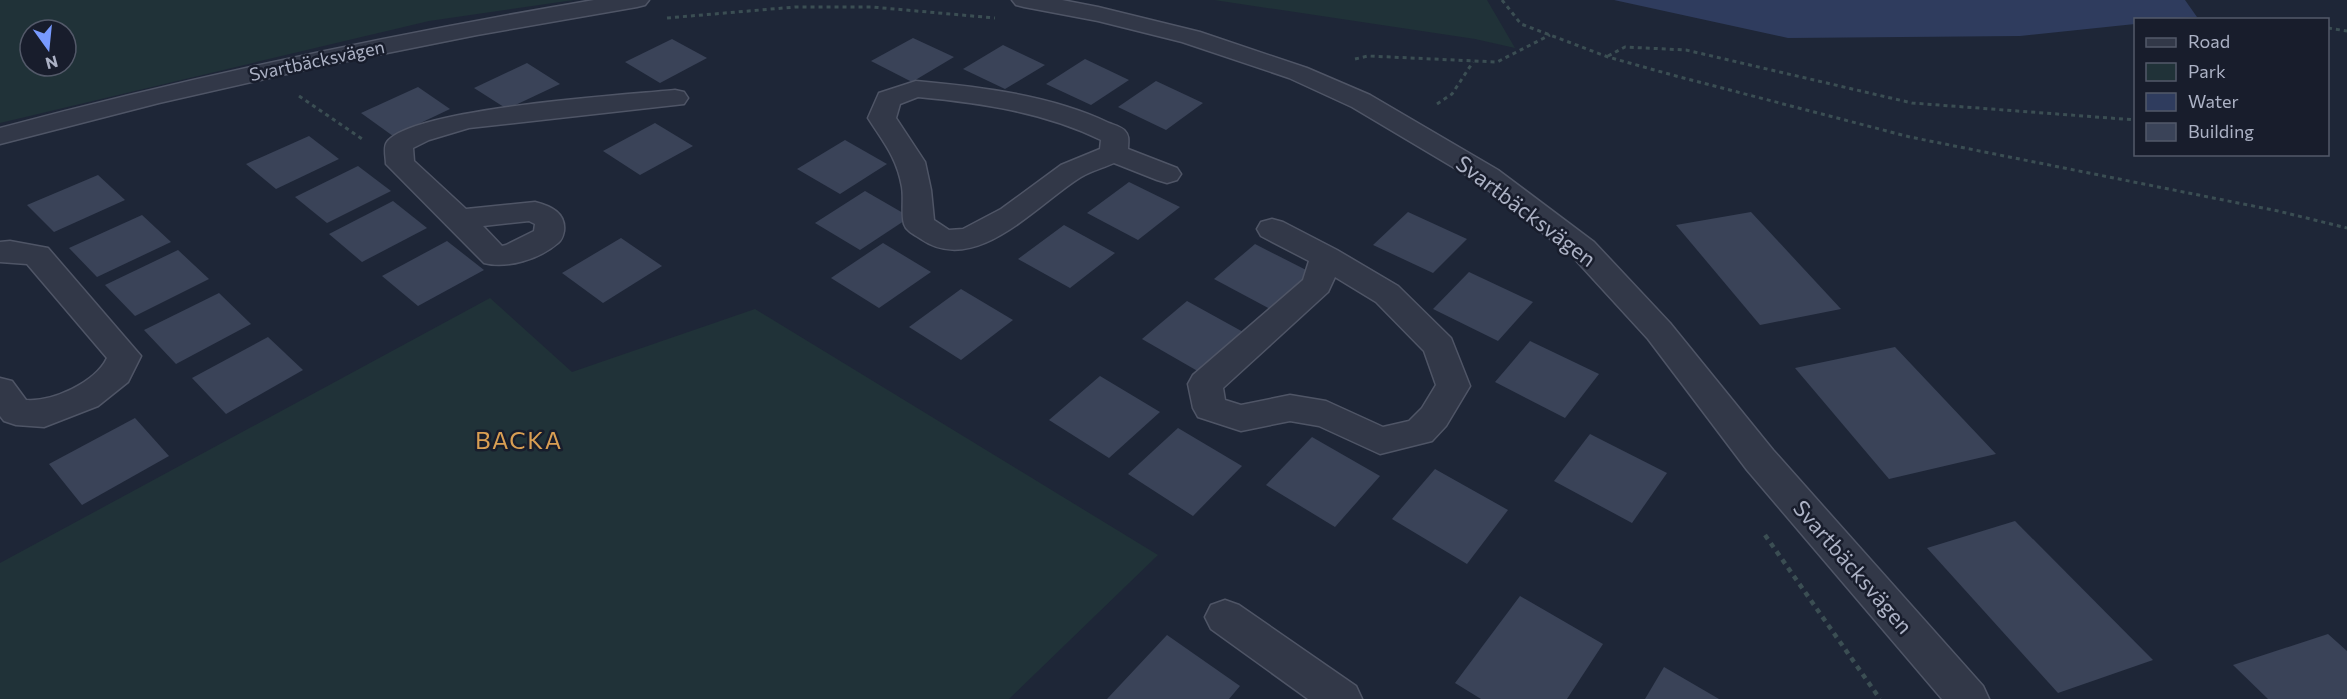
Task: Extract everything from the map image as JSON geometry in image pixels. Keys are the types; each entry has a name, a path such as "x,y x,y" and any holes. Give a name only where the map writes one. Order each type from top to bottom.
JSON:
{"street":[{"name":"Svartbäcksvägen","path":"0,136 171,93 413,40 636,0"},
{"name":"Svartbäcksvägen","path":"1024,0 1098,14 1191,37 1316,81 1361,101 1403,124 1488,176 1583,249 1659,331 1760,460 1968,699"},
{"path":"1114,153 1114,136 1084,122 1042,109 966,94 916,89 888,99 882,118 911,162 917,190 919,224 944,240 969,238 1011,216 1071,171 1114,153 1167,174"},
{"path":"460,219 400,165 399,145 418,134 467,120 675,98"},
{"path":"1272,229 1326,257 1387,294 1439,346 1453,386 1434,417 1420,432 1380,441 1326,414 1290,408 1241,418 1210,408 1205,384 1317,285 1326,257"},
{"path":"0,252 10,251 37,255 124,356 116,373 86,397 44,414 16,412 0,390"},
{"path":"1225,617 1341,699"}],"path":[{"path":"1502,0 1521,24 1608,57 1910,137 2266,209 2347,228"},
{"path":"2329,28 2347,31"},
{"path":"1316,81 1343,63 1368,56 1497,62 1551,35"},
{"path":"1608,57 1625,47 1686,50 1912,103 2134,120"},
{"path":"1403,124 1452,94 1473,62"},
{"path":"291,91 356,136 367,141 399,145"}],"green space":[{"path":"0,0 574,0 429,21 0,123"},
{"path":"1214,0 1487,0 1515,48 1475,39"},
{"path":"490,298 572,372 755,309 1158,555 1009,699 0,699 0,563"}],"water":[{"path":"1614,0 2185,0 2197,17 2134,18 2134,24 2020,36 1788,38"}],"building":[{"path":"913,38 954,57 912,82 871,61"},
{"path":"672,39 707,58 660,83 625,62"},
{"path":"1003,45 1045,65 1005,89 963,69"},
{"path":"1085,59 1129,80 1091,105 1046,84"},
{"path":"527,63 560,84 507,109 474,88"},
{"path":"1156,81 1203,103 1166,130 1118,107"},
{"path":"418,87 450,109 393,136 361,113"},
{"path":"655,123 693,146 640,175 603,151"},
{"path":"309,136 339,159 276,189 246,164"},
{"path":"845,140 887,164 840,194 797,169"},
{"path":"358,166 391,191 327,223 295,197"},
{"path":"98,175 125,200 54,232 27,205"},
{"path":"1129,182 1180,207 1138,240 1087,213"},
{"path":"865,191 910,217 860,250 815,223"},
{"path":"393,201 427,228 362,262 329,234"},
{"path":"1408,212 1467,239 1433,273 1373,245"},
{"path":"1751,212 1841,309 1760,325 1676,225"},
{"path":"142,215 171,242 97,277 69,248"},
{"path":"1064,225 1115,253 1070,288 1018,259"},
{"path":"621,238 662,266 603,303 562,273"},
{"path":"447,241 484,270 418,306 382,276"},
{"path":"883,243 931,272 879,308 831,278"},
{"path":"1255,244 1312,273 1272,310 1214,279"},
{"path":"178,250 209,279 135,316 105,285"},
{"path":"1469,272 1533,302 1498,341 1433,309"},
{"path":"961,289 1013,320 961,360 909,327"},
{"path":"219,293 251,324 176,364 144,330"},
{"path":"1187,301 1245,333 1201,373 1142,339"},
{"path":"268,337 303,370 226,414 192,378"},
{"path":"1530,341 1599,374 1565,418 1495,382"},
{"path":"1895,347 1996,454 1889,479 1795,368"},
{"path":"1100,376 1160,412 1109,458 1049,420"},
{"path":"135,418 169,456 82,505 49,464"},
{"path":"1178,428 1242,466 1193,516 1128,474"},
{"path":"1590,434 1667,473 1632,523 1554,481"},
{"path":"1312,437 1380,476 1335,527 1266,485"},
{"path":"1435,469 1508,510 1467,564 1392,519"},
{"path":"2015,521 2153,660 2058,693 1927,548"},
{"path":"1520,596 1603,644 1567,699 1481,699 1455,683"},
{"path":"2328,634 2347,651 2347,699 2268,699 2233,665"},
{"path":"1167,635 1240,686 1229,699 1107,699"},
{"path":"1664,667 1719,699 1645,699"}],"district":[{"name":"BACKA","path":"519,441"}]}
